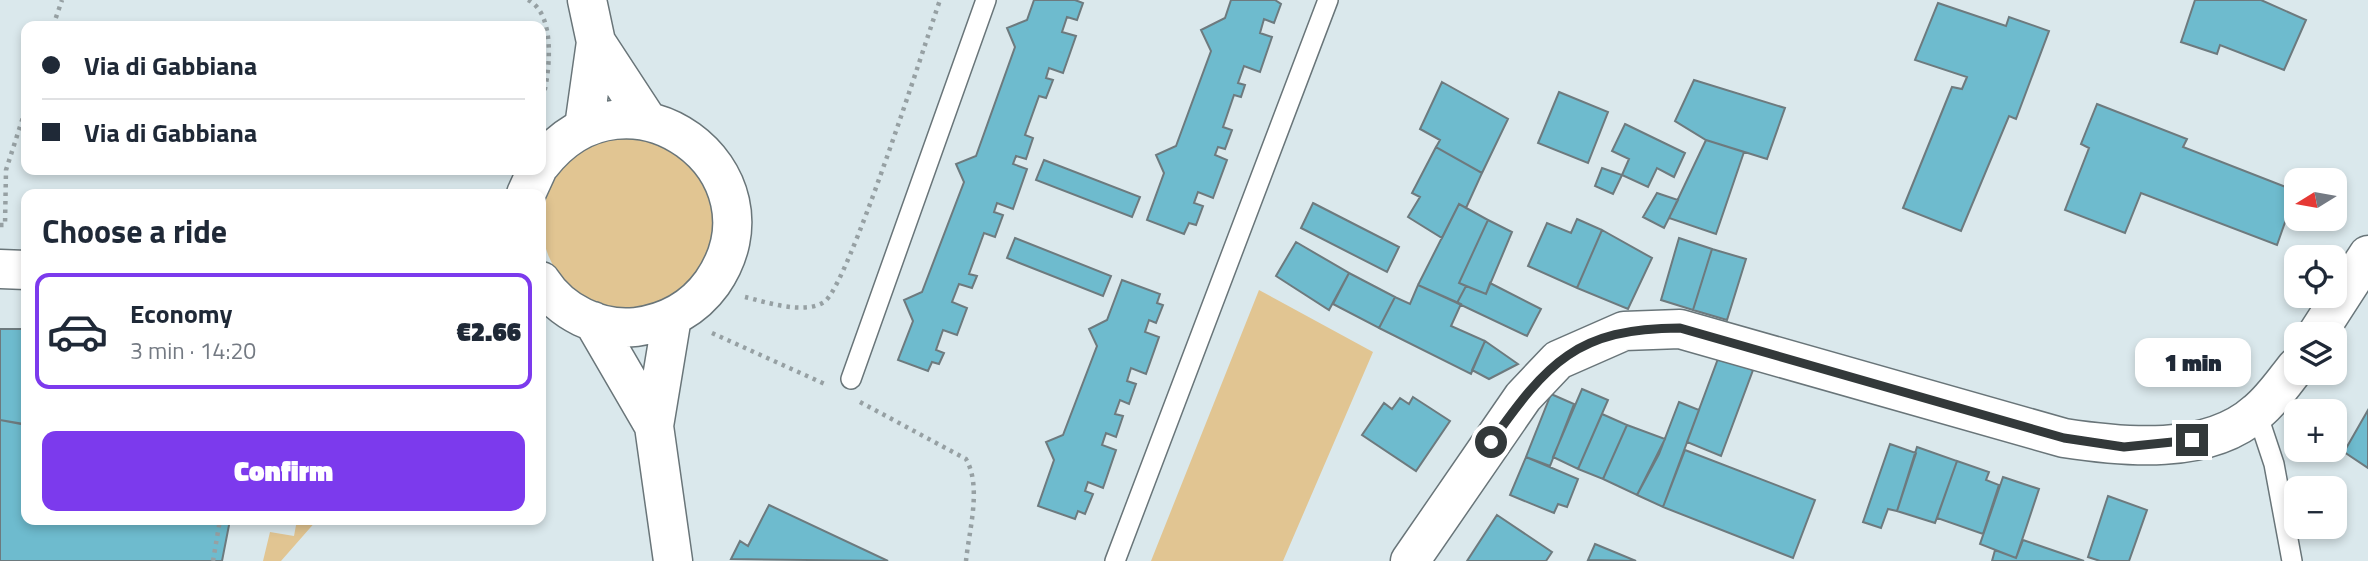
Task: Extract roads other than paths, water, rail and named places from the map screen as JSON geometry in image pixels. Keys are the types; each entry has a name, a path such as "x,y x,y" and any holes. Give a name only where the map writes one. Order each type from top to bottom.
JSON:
{"street":[{"path":"584,127 596,41 587,0"},
{"path":"596,41 647,120"},
{"path":"546,158 560,142 584,127 609,120 647,120 674,130 698,146 719,176 730,210 730,239 718,273 696,301 672,317 633,327 593,321 566,308 546,286"},
{"path":"2325,322 2368,255"},
{"path":"0,269 21,270"},
{"path":"672,317 653,426 673,561"},
{"path":"593,321 653,426"},
{"path":"1409,561 1523,397 1558,360 1624,331 1680,328 2064,438 2124,447 2166,445 2217,435 2256,413 2284,381"}],"lane":[{"path":"844,384 986,0"},
{"path":"1115,561 1328,0"},
{"path":"2256,413 2274,464 2292,561"}]}
